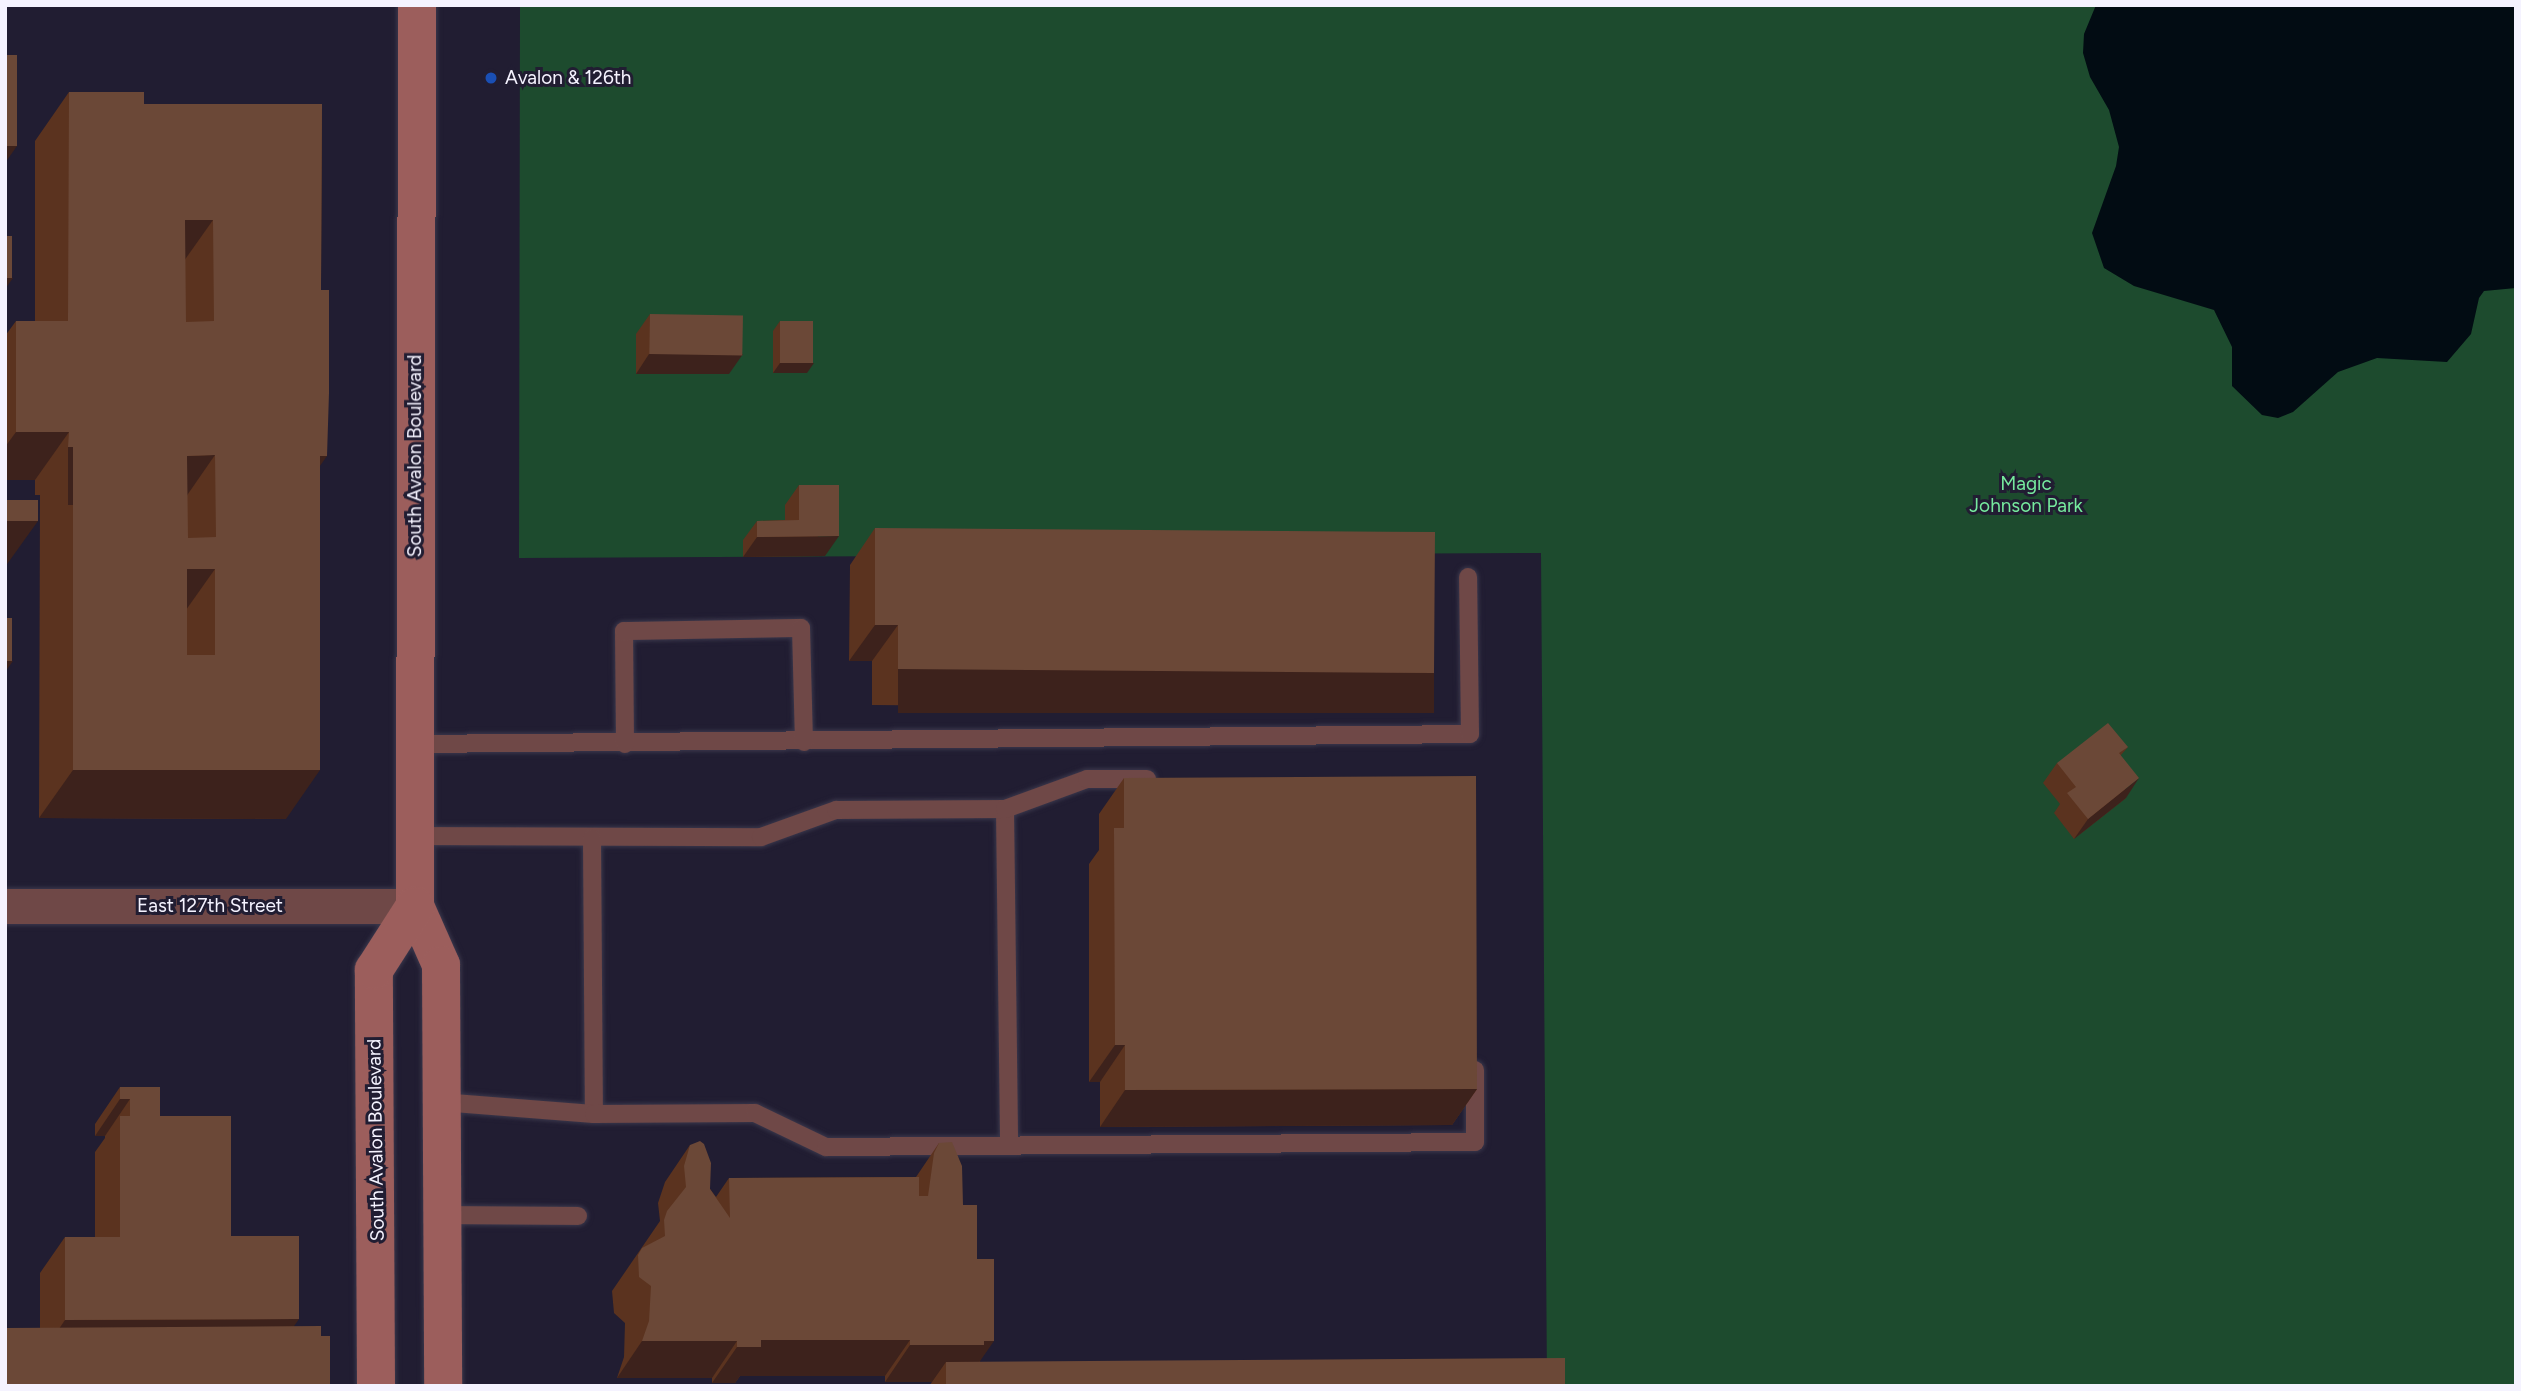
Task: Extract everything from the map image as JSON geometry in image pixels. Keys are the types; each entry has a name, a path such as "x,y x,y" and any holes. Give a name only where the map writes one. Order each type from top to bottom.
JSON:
{"main road":[{"name":"South Avalon Boulevard","path":"417,5 415,906 441,965 443,1386"},
{"name":"South Avalon Boulevard","path":"376,1386 374,970 415,906"}],"street":[{"name":"East 127th Street","path":"5,906 415,906"}],"lane":[{"path":"415,744 1470,734 1468,577"},
{"path":"625,744 624,631 801,628 804,742"},
{"path":"415,836 761,837 836,810 1004,809 1087,779 1170,779"},
{"path":"1004,809 1009,1146"},
{"path":"592,838 594,1114"},
{"path":"441,1102 594,1114 755,1113 826,1147 1475,1143 1475,1059"},
{"path":"443,1215 578,1216"}],"green space":[{"name":"Magic Johnson Park","path":"520,5 2516,5 2516,1386 1547,1386 1541,553 519,558"}],"shaded area":[{"path":"2096,5 2516,5 2516,288 2484,291 2479,298 2471,334 2447,362 2377,358 2338,372 2293,412 2278,418 2262,415 2232,386 2232,347 2214,310 2134,286 2104,268 2092,233 2116,166 2119,147 2109,110 2090,77 2083,53 2084,34"}],"building":[{"path":"5,55 17,55 17,146 5,146"},
{"path":"69,92 144,92 144,104 322,104 321,290 329,290 329,393 327,456 320,456 320,770 73,770 73,447 68,447 69,432 16,432 16,321 68,321","holes":["185,220 213,220 214,321 186,322","215,455 216,537 188,538 187,456","187,569 215,569 215,655 187,655"]},
{"path":"5,236 12,236 12,278 5,278"},
{"path":"650,314 743,316 742,356 649,354"},
{"path":"780,321 813,321 813,363 780,363"},
{"path":"799,485 839,485 839,536 757,537 757,521 799,520"},
{"path":"5,500 38,500 38,521 5,521"},
{"path":"875,528 1435,532 1434,673 898,669 898,625 875,625"},
{"path":"5,618 12,618 12,661 5,661"},
{"path":"2108,723 2128,747 2119,753 2139,778 2088,819 2067,793 2076,787 2057,763"},
{"path":"1476,776 1477,1089 1125,1090 1125,1045 1115,1045 1114,828 1124,828 1124,778"},
{"path":"120,1087 160,1087 160,1116 231,1116 231,1236 299,1236 299,1319 65,1320 65,1237 120,1237 120,1116 130,1116 130,1099 120,1099"},
{"path":"700,1141 704,1144 711,1163 710,1189 730,1218 729,1178 919,1177 919,1196 928,1196 934,1153 939,1143 952,1142 962,1166 963,1205 977,1205 977,1259 994,1259 994,1341 984,1341 984,1345 910,1345 910,1340 761,1340 761,1347 737,1347 737,1341 642,1341 649,1321 651,1286 639,1277 638,1255 642,1248 665,1236 664,1220 667,1211 686,1187 684,1166 690,1145"},
{"path":"321,1326 321,1336 330,1336 330,1386 5,1386 5,1328"},
{"path":"1565,1358 1565,1386 946,1386 946,1362"}],"place":[{"name":"Avalon & 126th","path":"491,78"}]}
